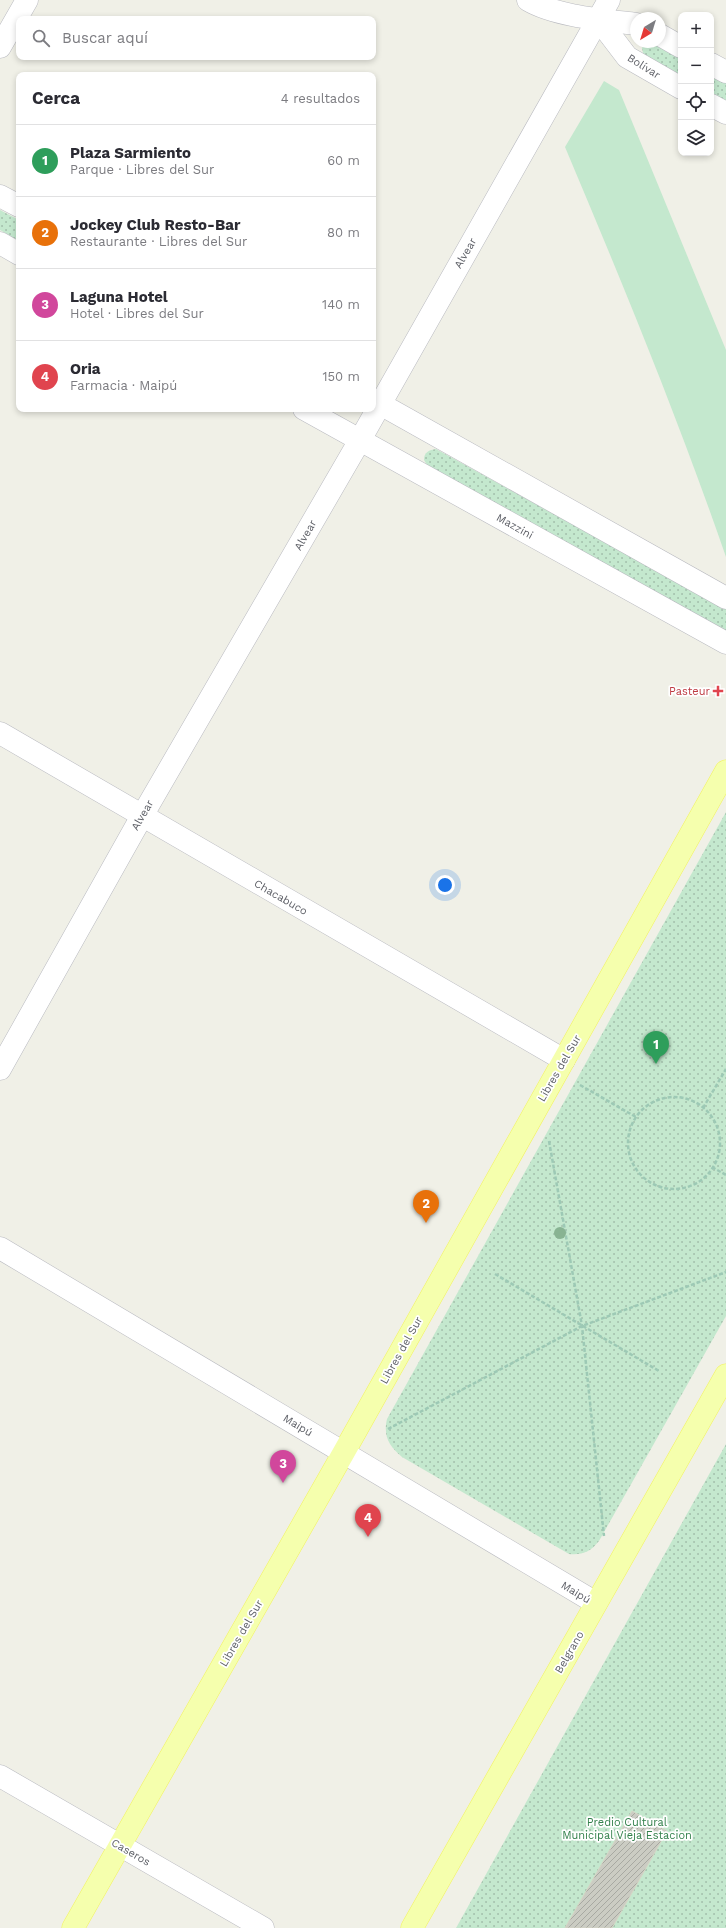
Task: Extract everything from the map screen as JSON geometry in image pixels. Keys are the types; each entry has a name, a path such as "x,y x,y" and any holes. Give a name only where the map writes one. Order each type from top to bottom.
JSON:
{"main road":[{"name":"Libres del Sur","path":"73,1928 344,1452 726,771"},
{"name":"Belgrano","path":"412,1928 726,1375"}],"street":[{"path":"18,16 27,0"},
{"path":"528,0 539,6 598,19 630,23"},
{"name":"Alvear","path":"376,402 609,0"},
{"path":"0,47 16,19"},
{"name":"Bolívar","path":"598,19 627,57 678,86"},
{"path":"666,38 678,45"},
{"path":"714,66 726,72"},
{"path":"714,107 726,113"},
{"path":"0,196 16,204"},
{"path":"0,243 16,252"},
{"path":"376,402 726,598"},
{"name":"Mazzini","path":"309,412 726,642"},
{"name":"Alvear","path":"0,1069 142,816 360,440 372,412"},
{"name":"Chacabuco","path":"0,733 142,816 560,1066"},
{"name":"Maipú","path":"0,1248 596,1603"},
{"name":"Caseros","path":"0,1776 263,1928"}],"path":[{"path":"560,1066 636,1117"},
{"path":"703,1108 726,1069"},
{"path":"675,1097 690,1100 703,1108 712,1119 718,1133 719,1148 716,1162 708,1174 696,1184 682,1189 666,1189 652,1184 640,1174 631,1161 627,1146 629,1131 636,1117 646,1106 660,1099 675,1097"},
{"path":"549,1137 582,1326 608,1582"},
{"path":"712,1167 726,1175"},
{"path":"386,1430 582,1326 726,1272"},
{"path":"495,1274 659,1371"}],"green space":[{"path":"642,48 665,48 678,55 678,75 644,57"},
{"path":"714,75 726,82 726,103 714,96"},
{"path":"604,81 619,90 726,350 726,557 689,453 649,350 565,147"},
{"path":"0,210 16,218 16,239 0,230"},
{"path":"436,449 726,609 726,631 427,465 424,460 426,453"},
{"path":"726,812 726,1316 599,1541 586,1552 569,1554 402,1457 390,1445 388,1440 386,1431 387,1419"},
{"name":"Predio Cultural Municipal Vieja Estacion","path":"726,1444 726,1928 456,1928"}],"building":[{"path":"632,1811 667,1831 612,1928 565,1928"}],"place":[{"name":"Pasteur","path":"718,691"},
{"name":"Plaza Sarmiento","path":"656,1064"},
{"name":"Jockey Club Resto-Bar","path":"426,1223"},
{"name":"Laguna Hotel","path":"283,1483"},
{"name":"Oria","path":"368,1537"}]}
